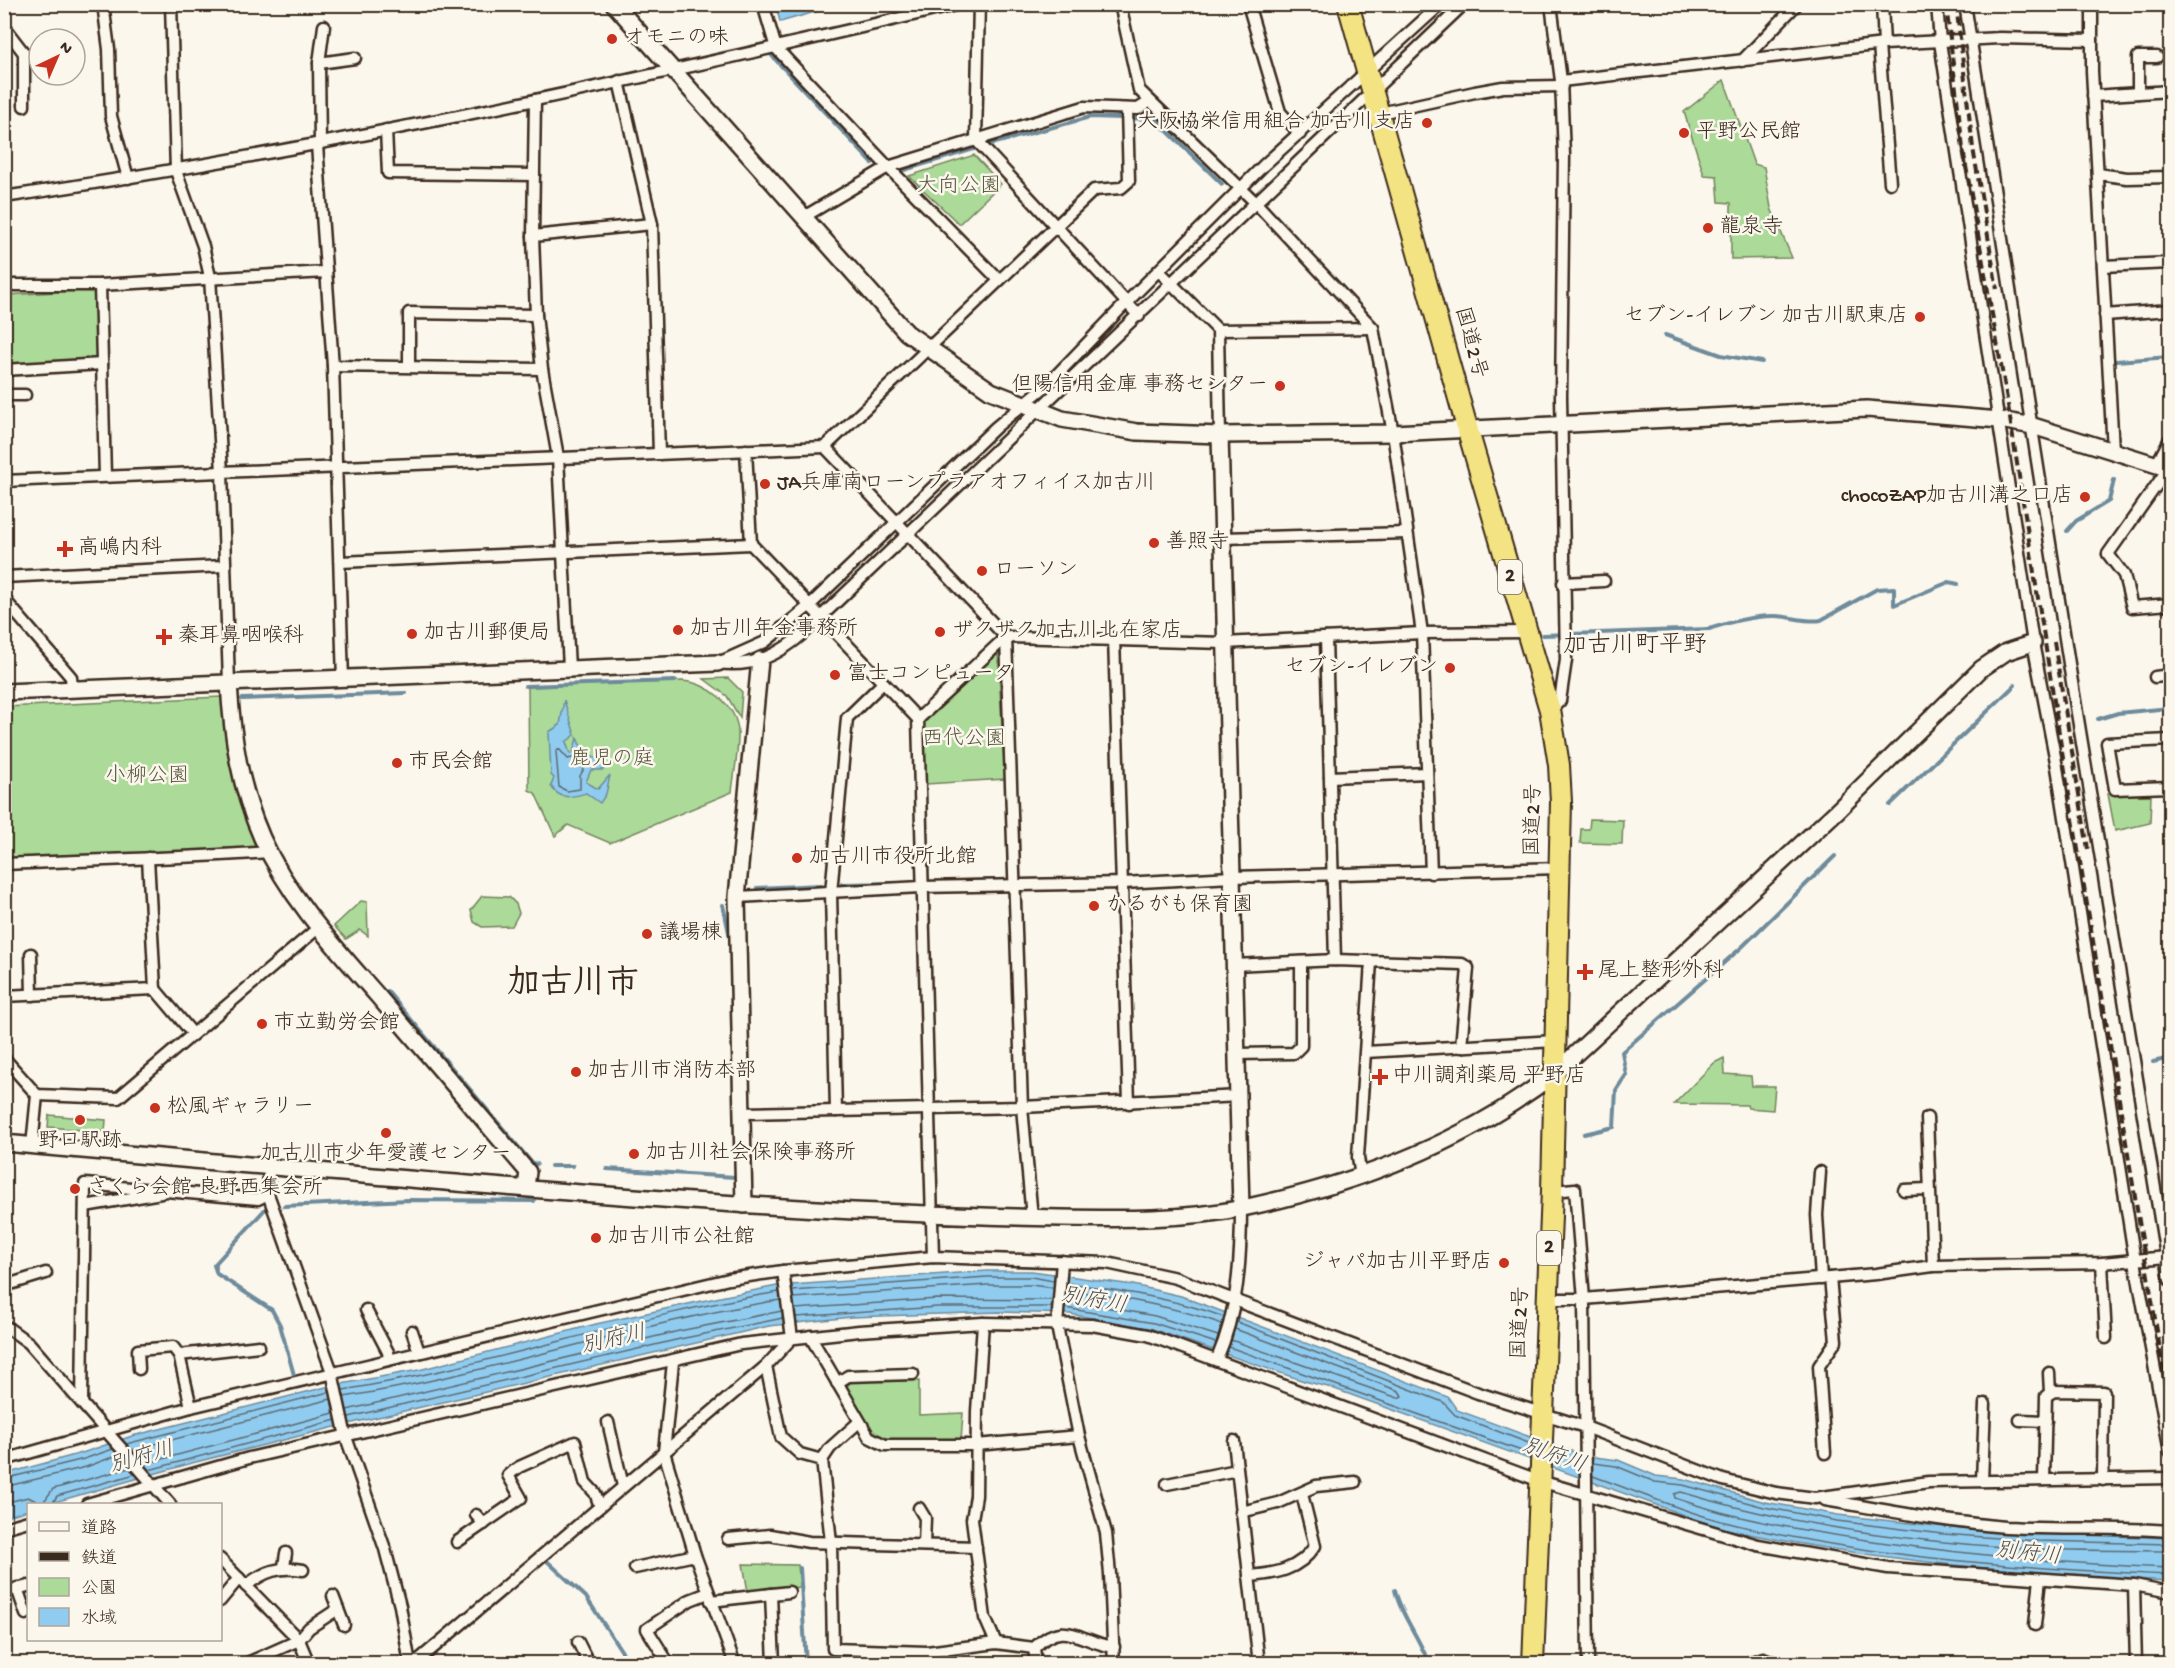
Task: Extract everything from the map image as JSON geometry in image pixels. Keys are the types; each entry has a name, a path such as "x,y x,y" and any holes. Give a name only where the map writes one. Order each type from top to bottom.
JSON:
{"highway":[{"name":"国道2号","path":"1348,4 1468,431 1550,710 1560,775 1552,1191 1533,1664"}],"street":[{"path":"103,4 108,41 111,117 128,178"},
{"path":"171,4 176,171 203,246 210,277 222,472 223,566 229,683 239,770 252,812 269,852 291,891 318,928 528,1172 526,1187"},
{"path":"614,4 891,318 927,348 991,391 1038,411 1078,422 1137,432 1220,435 1468,431 1562,424 1867,409 2000,420 2033,426 2165,468"},
{"path":"763,4 776,48 998,279"},
{"path":"4,197 176,171 318,145 776,48 960,4"},
{"path":"979,4 976,140 1139,316"},
{"path":"1120,4 1139,90 1256,203 1373,328 1393,433 1422,633 1431,873"},
{"path":"1248,4 1280,112 1300,134"},
{"path":"718,663 765,642 809,606 1022,405 1047,386 1127,302 1242,189 1441,4"},
{"path":"4,692 343,680 568,668 718,663 736,665 757,661 790,645 820,618 908,532 1173,285 1464,4"},
{"path":"1550,710 1560,701 1566,660 1563,583 1562,83 1551,4"},
{"path":"1742,61 1797,4"},
{"path":"1882,4 1882,45 1890,183"},
{"path":"1937,4 1940,42 2033,643 2056,767 2135,1261 2170,1452"},
{"path":"1965,4 1968,39 2033,426 2070,670 2169,1257 2170,1281"},
{"path":"2092,4 2093,96 2113,450"},
{"path":"324,26 320,39 318,145 333,366 343,680"},
{"path":"4,27 24,53 20,98"},
{"path":"1380,113 1503,87 1562,83 1882,45 1968,39 2092,40"},
{"path":"2139,93 2138,57 2157,57"},
{"path":"319,63 355,58"},
{"path":"619,81 652,224 659,454"},
{"path":"2093,96 2170,91"},
{"path":"535,100 533,236 536,315 542,369 558,457 568,668"},
{"path":"802,218 888,167 1084,108 1138,109 1149,102"},
{"path":"4,481 825,447 998,279 1094,190 1121,188 1129,181 1126,109"},
{"path":"386,130 388,173 534,175"},
{"path":"2097,174 2127,178 2170,177"},
{"path":"533,236 652,224"},
{"path":"2103,266 2170,263"},
{"path":"1159,271 1218,330 1224,643 1240,1096 1241,1208 1240,1264 1235,1302 1218,1356"},
{"path":"4,285 100,285 326,272"},
{"path":"100,285 105,476"},
{"path":"2105,315 2170,310"},
{"path":"409,366 410,313 536,315"},
{"path":"1218,330 1373,328"},
{"path":"4,370 102,364"},
{"path":"333,366 542,369"},
{"path":"4,395 25,395"},
{"path":"2170,439 2165,468 2108,554 2124,575 2132,607 2170,604"},
{"path":"825,447 1006,637 1022,1107 1032,1218"},
{"path":"746,450 751,544 918,719 933,1257"},
{"path":"1223,538 1407,533"},
{"path":"340,562 751,544"},
{"path":"4,577 223,566"},
{"path":"1563,583 1604,581"},
{"path":"4,599 71,676 72,689"},
{"path":"918,719 1006,637 1114,638 1224,643 1422,633 1526,632"},
{"path":"1114,638 1129,1103"},
{"path":"1326,638 1335,960"},
{"path":"744,1205 744,1113 737,897 758,684 757,661 765,642"},
{"path":"4,1143 268,1169 744,1205 932,1215 1136,1220 1241,1208 1361,1177 1419,1153 1480,1122 1530,1092 1555,1073 1838,810 1981,669 2006,652 2033,643"},
{"path":"741,653 757,661"},
{"path":"2155,677 2170,675"},
{"path":"836,1111 831,893 847,718 883,683"},
{"path":"2170,740 2107,743 2115,789 2170,787"},
{"path":"1330,777 1427,773"},
{"path":"4,864 148,858 185,859 269,852"},
{"path":"148,858 155,989 193,1034"},
{"path":"737,897 921,887 1123,883 1232,877 1559,868"},
{"path":"4,1058 37,1095 118,1098 318,928"},
{"path":"31,954 32,995"},
{"path":"1235,965 1335,960 1462,964 1468,968 1461,1047"},
{"path":"1238,1054 1294,1053 1301,1046 1301,962"},
{"path":"1361,1177 1358,1157 1371,962"},
{"path":"4,996 155,989"},
{"path":"1366,1052 1555,1041"},
{"path":"32,1146 37,1095"},
{"path":"744,1113 1022,1107 1240,1096"},
{"path":"1927,1118 1928,1189 1933,1266"},
{"path":"268,1169 268,1194 332,1372 346,1437 385,1549 412,1664 766,1366 792,1338"},
{"path":"1820,1172 1817,1204 1825,1278 1836,1341 1819,1366 1826,1453"},
{"path":"81,1403 85,1184 258,1199 268,1194"},
{"path":"1552,1191 1575,1189 1584,1299 1588,1664"},
{"path":"1904,1190 1928,1189"},
{"path":"85,1206 147,1198 168,1191"},
{"path":"4,1460 190,1407 729,1279 783,1271 933,1257 1062,1261 1107,1263 1176,1278 1542,1418 1723,1480 1776,1492 1942,1520 2008,1527 2133,1528 2170,1531"},
{"path":"1548,1299 1584,1299 1933,1266 2102,1263 2169,1257"},
{"path":"1062,1261 1057,1326 1079,1436 1106,1533 1114,1664"},
{"path":"2102,1263 2106,1338"},
{"path":"783,1271 792,1338"},
{"path":"4,1286 46,1272"},
{"path":"366,1310 388,1352 389,1359"},
{"path":"983,1323 972,1519 985,1618 996,1643"},
{"path":"94,1503 249,1458 673,1362 741,1344 810,1336 983,1323 1092,1325 1148,1335 1218,1356 1540,1477 1758,1545 1888,1568 2133,1585 2170,1592"},
{"path":"2105,1325 2118,1324"},
{"path":"4,1325 10,1334 29,1343 169,1503"},
{"path":"412,1331 419,1352"},
{"path":"810,1336 869,1437 885,1445 976,1445 1079,1436"},
{"path":"146,1338 147,1350"},
{"path":"179,1355 246,1343 259,1346"},
{"path":"140,1369 138,1350 172,1347 179,1355 190,1407"},
{"path":"673,1362 664,1452 694,1556 735,1664"},
{"path":"766,1366 781,1437 800,1454 822,1460"},
{"path":"2049,1373 2050,1394"},
{"path":"837,1383 848,1376 913,1374"},
{"path":"2044,1480 2046,1396 2054,1391 2104,1392 2103,1480"},
{"path":"1982,1481 1985,1404"},
{"path":"2020,1420 2046,1421"},
{"path":"608,1422 623,1486"},
{"path":"859,1422 830,1448 822,1460 831,1542 833,1649 927,1652 996,1643 1034,1648"},
{"path":"1233,1441 1259,1664"},
{"path":"458,1542 521,1498 508,1475 519,1467 575,1442 585,1482 595,1493 600,1506"},
{"path":"1167,1484 1237,1470"},
{"path":"1815,1498 1929,1482 2170,1479"},
{"path":"1241,1512 1302,1494 1316,1486 1355,1482"},
{"path":"1249,1576 1281,1573 1309,1556 1315,1546 1302,1494"},
{"path":"919,1508 924,1518 924,1545"},
{"path":"476,1515 484,1524"},
{"path":"4,1528 27,1521"},
{"path":"728,1539 770,1535 809,1542 976,1547"},
{"path":"285,1567 286,1553"},
{"path":"635,1568 694,1556"},
{"path":"222,1561 299,1640 309,1664"},
{"path":"222,1599 242,1582 260,1574 285,1567 303,1570"},
{"path":"2035,1625 2040,1579"},
{"path":"2133,1585 2136,1664"},
{"path":"4,1592 27,1586"},
{"path":"17,1588 26,1614"},
{"path":"669,1664 647,1629 690,1600 789,1592"},
{"path":"771,1594 774,1664"},
{"path":"333,1596 344,1624"},
{"path":"245,1664 299,1640 309,1628 338,1609"},
{"path":"1034,1648 1047,1635 1064,1630 1100,1645 1114,1647"},
{"path":"578,1642 589,1664"},
{"path":"1034,1648 1036,1664"},
{"path":"1745,1664 1763,1658 1778,1664"},
{"path":"5,1659 6,1664"}],"green space":[{"path":"1724,80 1754,164 1764,167 1771,208 1792,258 1731,259 1731,203 1719,202 1717,176 1704,175 1684,112"},
{"name":"大向公園","path":"974,155 1001,184 959,224 909,176"},
{"path":"92,290 96,295 98,360 6,365 6,295"},
{"name":"西代公園","path":"998,654 1005,779 926,784 924,723"},
{"path":"728,678 742,692 740,718 727,696 704,679"},
{"name":"鹿児の庭","path":"683,681 702,686 719,697 732,712 736,721 738,746 732,792 610,843 568,825 555,836 535,793 529,790 528,687"},
{"name":"小柳公園","path":"221,697 236,782 259,844 255,849 5,859 4,707"},
{"path":"2108,794 2151,795 2150,823 2115,831"},
{"path":"1590,819 1623,820 1622,844 1580,843 1581,829 1589,829"},
{"path":"482,896 509,897 516,904 519,913 512,926 482,927 474,922 471,910"},
{"path":"361,901 367,902 368,936 360,930 346,939 334,926"},
{"path":"1724,1058 1725,1074 1751,1076 1752,1086 1775,1086 1773,1110 1748,1108 1747,1105 1674,1104 1714,1063"},
{"path":"49,1115 106,1120 105,1132 48,1127"},
{"path":"853,1380 919,1381 919,1415 963,1413 961,1441 887,1441 871,1431 846,1387"},
{"path":"743,1564 798,1565 800,1587 748,1592"}],"water":[{"path":"776,5 828,5 829,8 780,22"},
{"path":"564,700 575,735 566,742 570,754 573,753 577,738 582,748 605,767 603,770 591,770 586,782 598,789 610,775 606,794 600,803 586,793 562,796 551,786 554,778 551,775 549,732 560,725"},
{"name":"別府川","path":"987,1271 1032,1271 1133,1285 1181,1296 1448,1397 1457,1410 1560,1448 1594,1457 1618,1460 1656,1476 1684,1479 1765,1502 1838,1515 1981,1531 2170,1538 2170,1581 1942,1564 1829,1549 1717,1527 1332,1388 1304,1381 1152,1329 1070,1314 999,1312 851,1317 769,1326 331,1428 192,1463 52,1503 27,1503 27,1510 5,1517 5,1474 82,1453 132,1436 330,1386 419,1370 596,1324 777,1286"}],"waterway":[{"path":"772,56 872,163"},
{"path":"988,145 1090,117 1121,118"},
{"path":"1132,118 1156,120 1222,184"},
{"path":"904,170 974,149"},
{"path":"1665,335 1721,355 1762,362"},
{"path":"2116,361 2170,357"},
{"path":"2067,531 2076,521 2109,501 2114,480"},
{"path":"1543,635 1709,629 1766,616 1816,621 1877,589 1894,588 1894,605 1949,582 1958,584"},
{"path":"1483,627 1503,628"},
{"path":"525,686 675,681"},
{"path":"1890,805 2015,685"},
{"path":"242,699 406,693"},
{"path":"2098,719 2118,713 2170,708"},
{"path":"1584,1134 1614,1127 1616,1090 1626,1075 1622,1052 1742,947 1835,856"},
{"path":"957,881 1004,880"},
{"path":"842,884 901,883"},
{"path":"757,888 821,885"},
{"path":"723,905 731,942"},
{"path":"387,991 532,1163 537,1164"},
{"path":"2153,1062 2170,1058"},
{"path":"551,1166 573,1166"},
{"path":"607,1169 735,1177 739,1171"},
{"path":"284,1206 408,1200 534,1201"},
{"path":"268,1206 214,1265 217,1274 272,1310 280,1325 294,1375"},
{"path":"547,1561 586,1597 630,1664"},
{"path":"800,1568 806,1664"},
{"path":"1395,1590 1429,1664"}],"railway":[{"path":"1946,4 1963,149 2007,399 2062,752 2170,1410"},
{"path":"1956,4 1973,148 1997,289"},
{"path":"2054,642 2088,849"}],"place":[{"name":"オモニの味","path":"612,39"},
{"name":"大阪協栄信用組合 加古川支店","path":"1427,123"},
{"name":"平野公民館","path":"1684,133"},
{"name":"龍泉寺","path":"1708,228"},
{"name":"セブン-イレブン 加古川駅東店","path":"1920,317"},
{"name":"但陽信用金庫 事務センター","path":"1280,386"},
{"name":"JA兵庫南ローンプラアオフィイス加古川","path":"765,484"},
{"name":"chocoZAP加古川溝之口店","path":"2085,497"},
{"name":"善照寺","path":"1154,543"},
{"name":"高嶋内科","path":"65,549"},
{"name":"ローソン","path":"982,571"},
{"name":"加古川年金事務所","path":"678,630"},
{"name":"ザクザク加古川北在家店","path":"940,632"},
{"name":"加古川郵便局","path":"412,634"},
{"name":"秦耳鼻咽喉科","path":"164,637"},
{"name":"セブン-イレブン","path":"1450,668"},
{"name":"富士コンピュータ","path":"835,675"},
{"name":"市民会館","path":"397,763"},
{"name":"加古川市役所北館","path":"797,858"},
{"name":"かるがも保育園","path":"1094,906"},
{"name":"議場棟","path":"647,934"},
{"name":"尾上整形外科","path":"1585,972"},
{"name":"市立勤労会館","path":"262,1024"},
{"name":"加古川市消防本部","path":"576,1072"},
{"name":"中川調剤薬局 平野店","path":"1380,1077"},
{"name":"松風ギャラリー","path":"155,1108"},
{"name":"野口駅跡","path":"80,1120"},
{"name":"加古川市少年愛護センター","path":"386,1133"},
{"name":"加古川社会保険事務所","path":"634,1154"},
{"name":"さくら会館 良野西集会所","path":"75,1189"},
{"name":"加古川市公社館","path":"596,1238"},
{"name":"ジャパ加古川平野店","path":"1504,1263"}],"district":[{"name":"加古川町平野","path":"1635,646"},
{"name":"加古川市","path":"573,986"}]}
